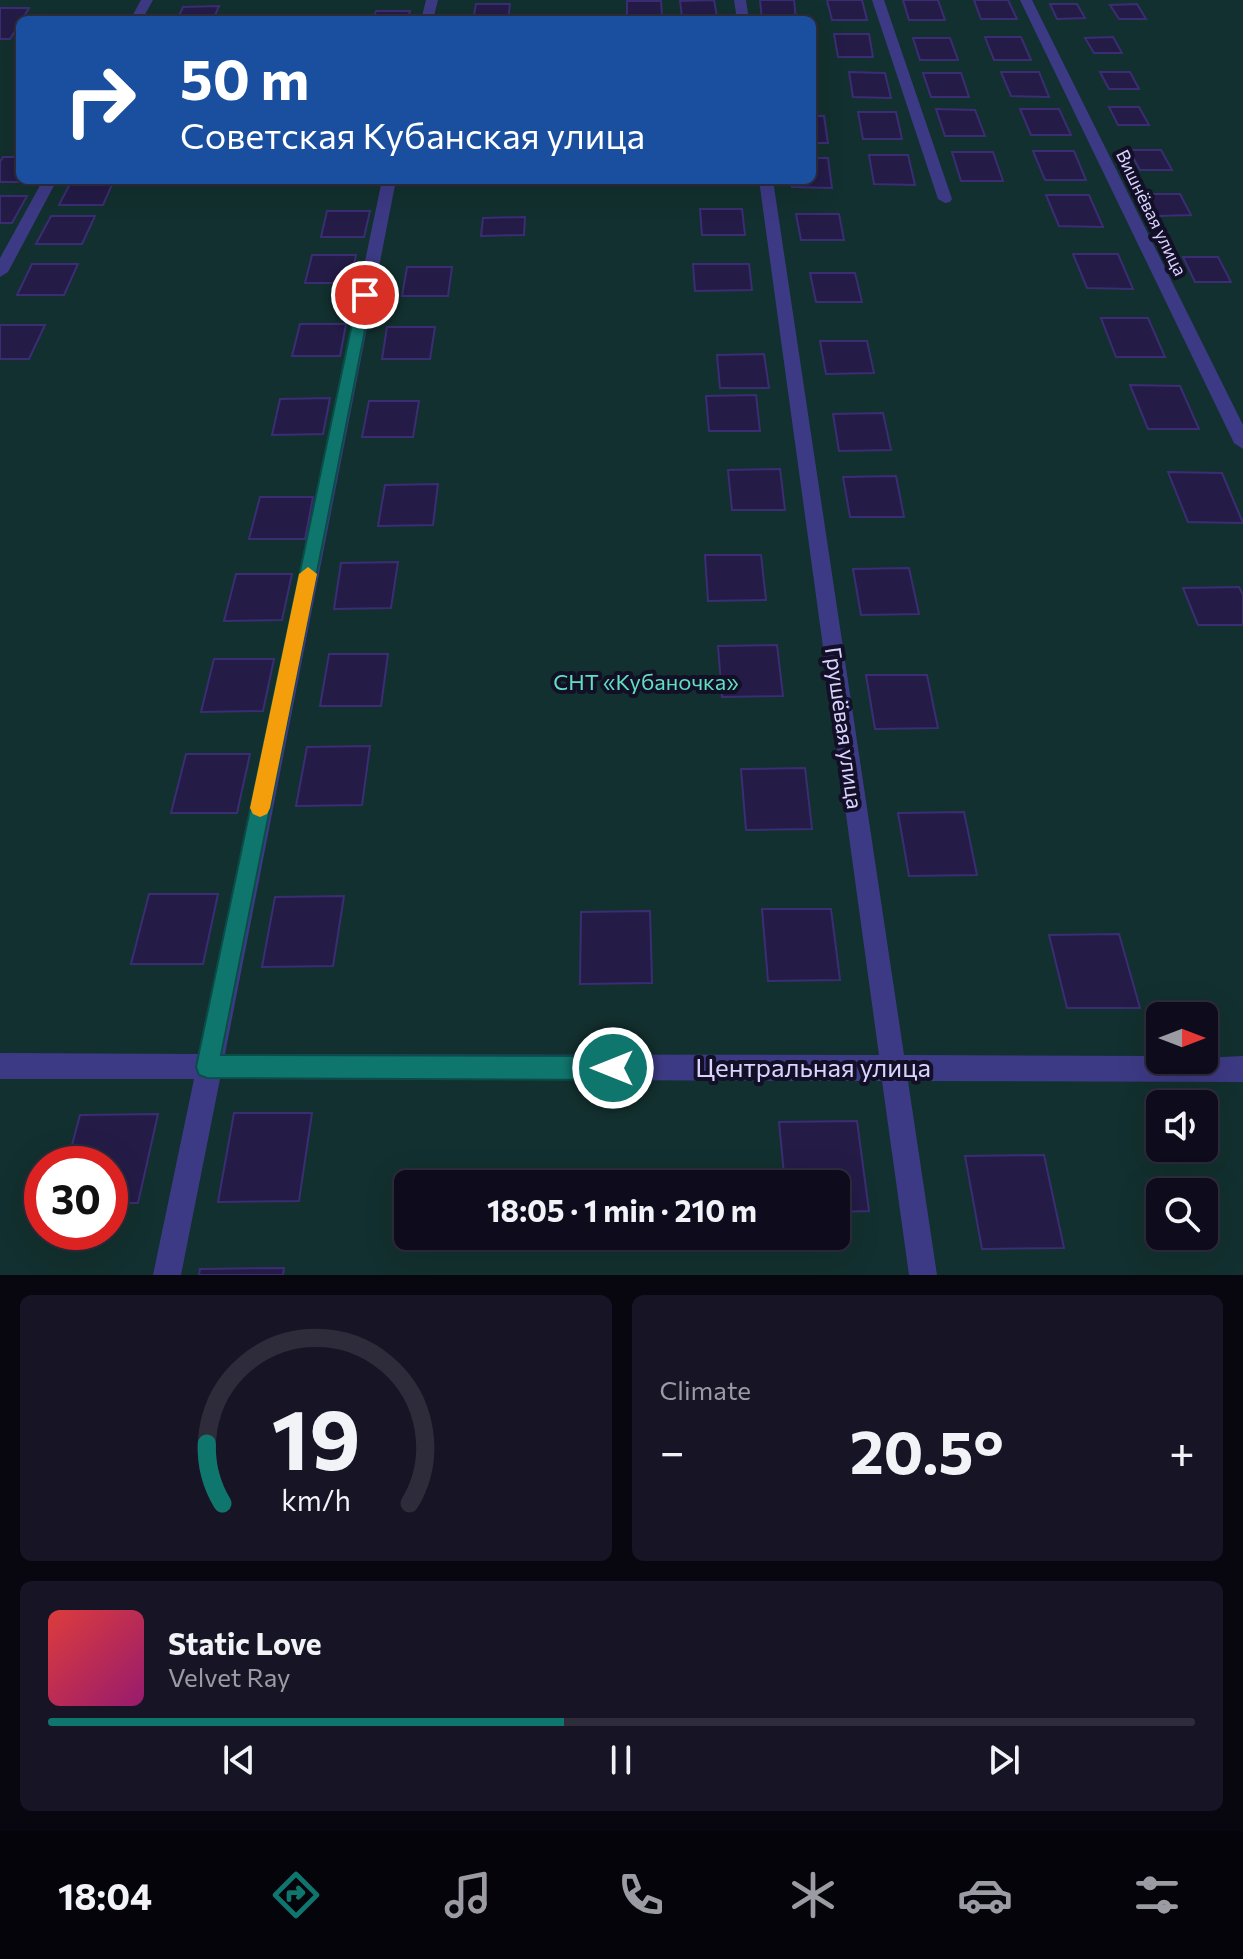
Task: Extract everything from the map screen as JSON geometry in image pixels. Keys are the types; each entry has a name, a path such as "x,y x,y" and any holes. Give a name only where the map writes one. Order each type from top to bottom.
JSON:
{"street":[{"path":"878,0 945,199"},
{"name":"Вишнёвая улица","path":"1026,0 1243,443"},
{"path":"0,272 48,184"},
{"path":"167,1275 388,184"},
{"name":"Грушёвая улица","path":"767,184 923,1275"},
{"name":"Центральная улица","path":"0,1066 1243,1069"}],"green space":[{"name":"СНТ «Кубаночка»","path":"0,0 1243,0 1243,1275 0,1275"}],"building":[{"path":"714,0 717,16 682,16 680,1"},
{"path":"760,0 794,0 796,16 762,16"},
{"path":"827,0 862,0 867,20 832,20"},
{"path":"903,0 938,0 945,20 909,20"},
{"path":"974,0 1008,0 1017,19 981,19"},
{"path":"627,1 661,1 662,16 627,16"},
{"path":"476,4 510,4 508,16 474,16"},
{"path":"1050,4 1077,4 1085,18 1057,19"},
{"path":"1137,4 1146,19 1119,19 1110,5"},
{"path":"219,6 215,16 179,16 183,7"},
{"path":"0,8 29,8 24,16 16,16 16,29 10,39 0,39"},
{"path":"376,11 410,11 409,16 374,16"},
{"path":"834,34 869,34 873,57 838,57"},
{"path":"985,37 1021,37 1031,60 994,60"},
{"path":"1113,37 1122,53 1094,53 1085,38"},
{"path":"913,38 950,38 958,60 920,60"},
{"path":"849,72 885,73 891,98 853,97"},
{"path":"1001,72 1039,72 1049,97 1011,96"},
{"path":"1100,72 1130,72 1139,89 1109,89"},
{"path":"923,73 961,73 969,97 931,97"},
{"path":"1109,107 1139,107 1149,125 1118,125"},
{"path":"936,109 975,110 985,136 945,136"},
{"path":"1020,109 1059,109 1071,135 1031,135"},
{"path":"858,112 896,112 902,139 863,139"},
{"path":"816,116 824,116 828,143 816,143"},
{"path":"1129,150 1161,150 1172,170 1140,170"},
{"path":"1033,151 1074,151 1086,180 1045,180"},
{"path":"952,152 993,152 1003,181 961,181"},
{"path":"869,155 908,155 915,185 874,184"},
{"path":"3,157 16,157 16,182 0,182"},
{"path":"816,158 828,158 832,188 792,187 792,184 816,184"},
{"path":"70,184 112,184 103,205 59,205"},
{"path":"1147,194 1180,194 1191,215 1158,216"},
{"path":"1046,195 1089,195 1103,227 1059,226"},
{"path":"0,196 27,196 12,223 0,223"},
{"path":"700,209 742,209 745,235 702,235"},
{"path":"327,211 370,211 364,237 321,237"},
{"path":"796,214 839,214 844,240 801,240"},
{"path":"51,216 95,216 82,244 36,244"},
{"path":"525,217 524,235 481,236 483,218"},
{"path":"1073,254 1118,254 1133,289 1087,288"},
{"path":"312,255 356,255 350,283 305,283"},
{"path":"1183,257 1218,257 1231,282 1195,282"},
{"path":"32,264 78,264 64,295 17,295"},
{"path":"693,264 749,264 752,290 695,291"},
{"path":"407,267 452,267 448,296 402,296"},
{"path":"810,273 855,273 862,302 816,302"},
{"path":"1101,318 1148,318 1165,357 1116,357"},
{"path":"300,324 346,324 340,356 292,356"},
{"path":"0,325 45,325 29,359 0,359"},
{"path":"387,327 435,327 430,359 382,359"},
{"path":"820,341 867,341 874,373 826,374"},
{"path":"764,354 769,388 720,388 717,355"},
{"path":"1130,385 1180,386 1199,429 1148,429"},
{"path":"756,395 760,431 709,431 706,396"},
{"path":"330,398 323,434 272,435 280,399"},
{"path":"369,401 419,401 413,437 362,437"},
{"path":"883,413 891,450 839,451 833,414"},
{"path":"780,469 785,510 732,510 728,470"},
{"path":"1168,472 1222,473 1243,523 1188,522"},
{"path":"896,476 904,517 850,517 843,477"},
{"path":"438,484 433,525 378,526 385,485"},
{"path":"260,497 313,497 305,539 249,539"},
{"path":"705,555 761,555 766,600 708,601"},
{"path":"398,562 391,608 334,609 341,563"},
{"path":"909,568 919,614 861,615 853,569"},
{"path":"236,574 292,574 282,620 224,621"},
{"path":"1239,587 1243,595 1243,625 1198,625 1183,588"},
{"path":"777,645 783,696 722,697 718,646"},
{"path":"329,654 388,654 381,706 320,706"},
{"path":"214,659 274,659 263,711 201,712"},
{"path":"866,675 927,675 938,728 875,729"},
{"path":"370,746 362,805 296,806 307,747"},
{"path":"186,754 250,754 237,813 171,813"},
{"path":"805,768 812,829 746,830 741,769"},
{"path":"964,812 977,875 909,876 898,813"},
{"path":"149,894 218,894 203,964 131,964"},
{"path":"344,896 333,966 262,967 275,897"},
{"path":"762,909 831,909 840,980 768,981"},
{"path":"650,911 652,983 580,984 581,912"},
{"path":"1119,934 1140,1008 1067,1008 1049,935"},
{"path":"234,1113 312,1113 299,1201 218,1202"},
{"path":"158,1114 138,1203 128,1203 128,1146 72,1146 80,1115"},
{"path":"857,1121 869,1211 850,1212 850,1170 784,1170 779,1122"},
{"path":"1044,1155 1064,1248 982,1249 965,1156"},
{"path":"284,1268 283,1275 199,1275 200,1269"}],"slow traffic":[{"path":"260,808 308,574"}],"route":[{"path":"365,295 207,1067 613,1068"}]}
